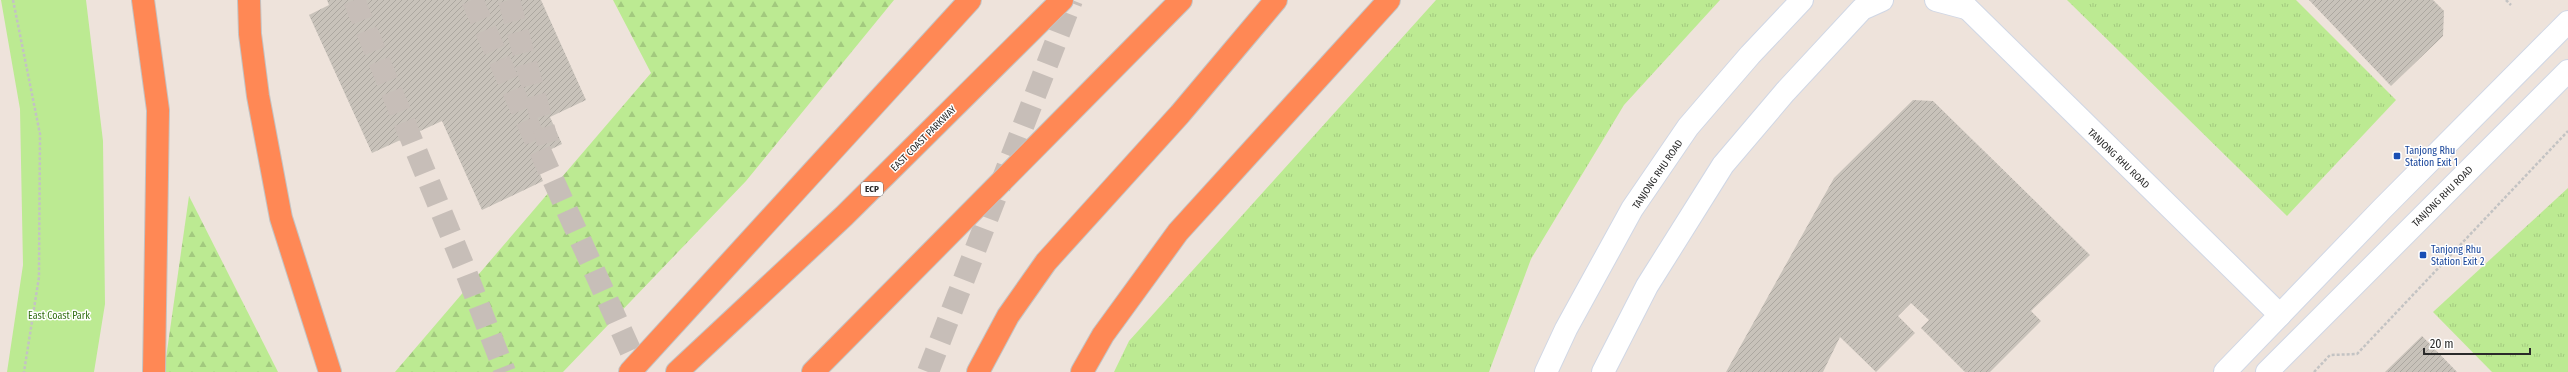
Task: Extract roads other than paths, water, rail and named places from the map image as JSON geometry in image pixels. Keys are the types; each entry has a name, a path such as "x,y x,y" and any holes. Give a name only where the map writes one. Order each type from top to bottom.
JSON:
{"highway":[{"path":"143,0 158,110 154,372"},
{"path":"249,0 250,34 258,96 281,218 330,372"},
{"path":"630,372 970,0"},
{"name":"EAST COAST PARKWAY","path":"677,372 844,216 1062,0"},
{"path":"813,372 1181,0"},
{"path":"978,372 1008,316 1046,262 1180,114 1276,0"},
{"path":"1082,372 1103,335 1178,232 1389,0"}],"street":[{"name":"TANJONG RHU ROAD","path":"1546,372 1566,329 1632,210 1688,127 1750,55 1802,0"},
{"path":"1602,372 1646,286 1724,165 1785,92 1862,9 1882,0"},
{"path":"1936,0 1963,4"},
{"name":"TANJONG RHU ROAD","path":"1963,4 2280,315"},
{"path":"2225,372 2382,209 2568,22"},
{"name":"TANJONG RHU ROAD","path":"2267,372 2321,316 2568,71"},
{"path":"2280,315 2303,318 2321,316"}],"tunnel":[{"path":"354,0 464,267 505,372"},
{"path":"472,0 640,372"},
{"path":"509,0 548,143"},
{"path":"928,372 1072,0"}],"place":[{"name":"Tanjong Rhu Station Exit 1","path":"2397,156"},
{"name":"Tanjong Rhu Station Exit 2","path":"2423,255"}],"park label":[{"name":"East Coast Park","path":"59,315"}]}
